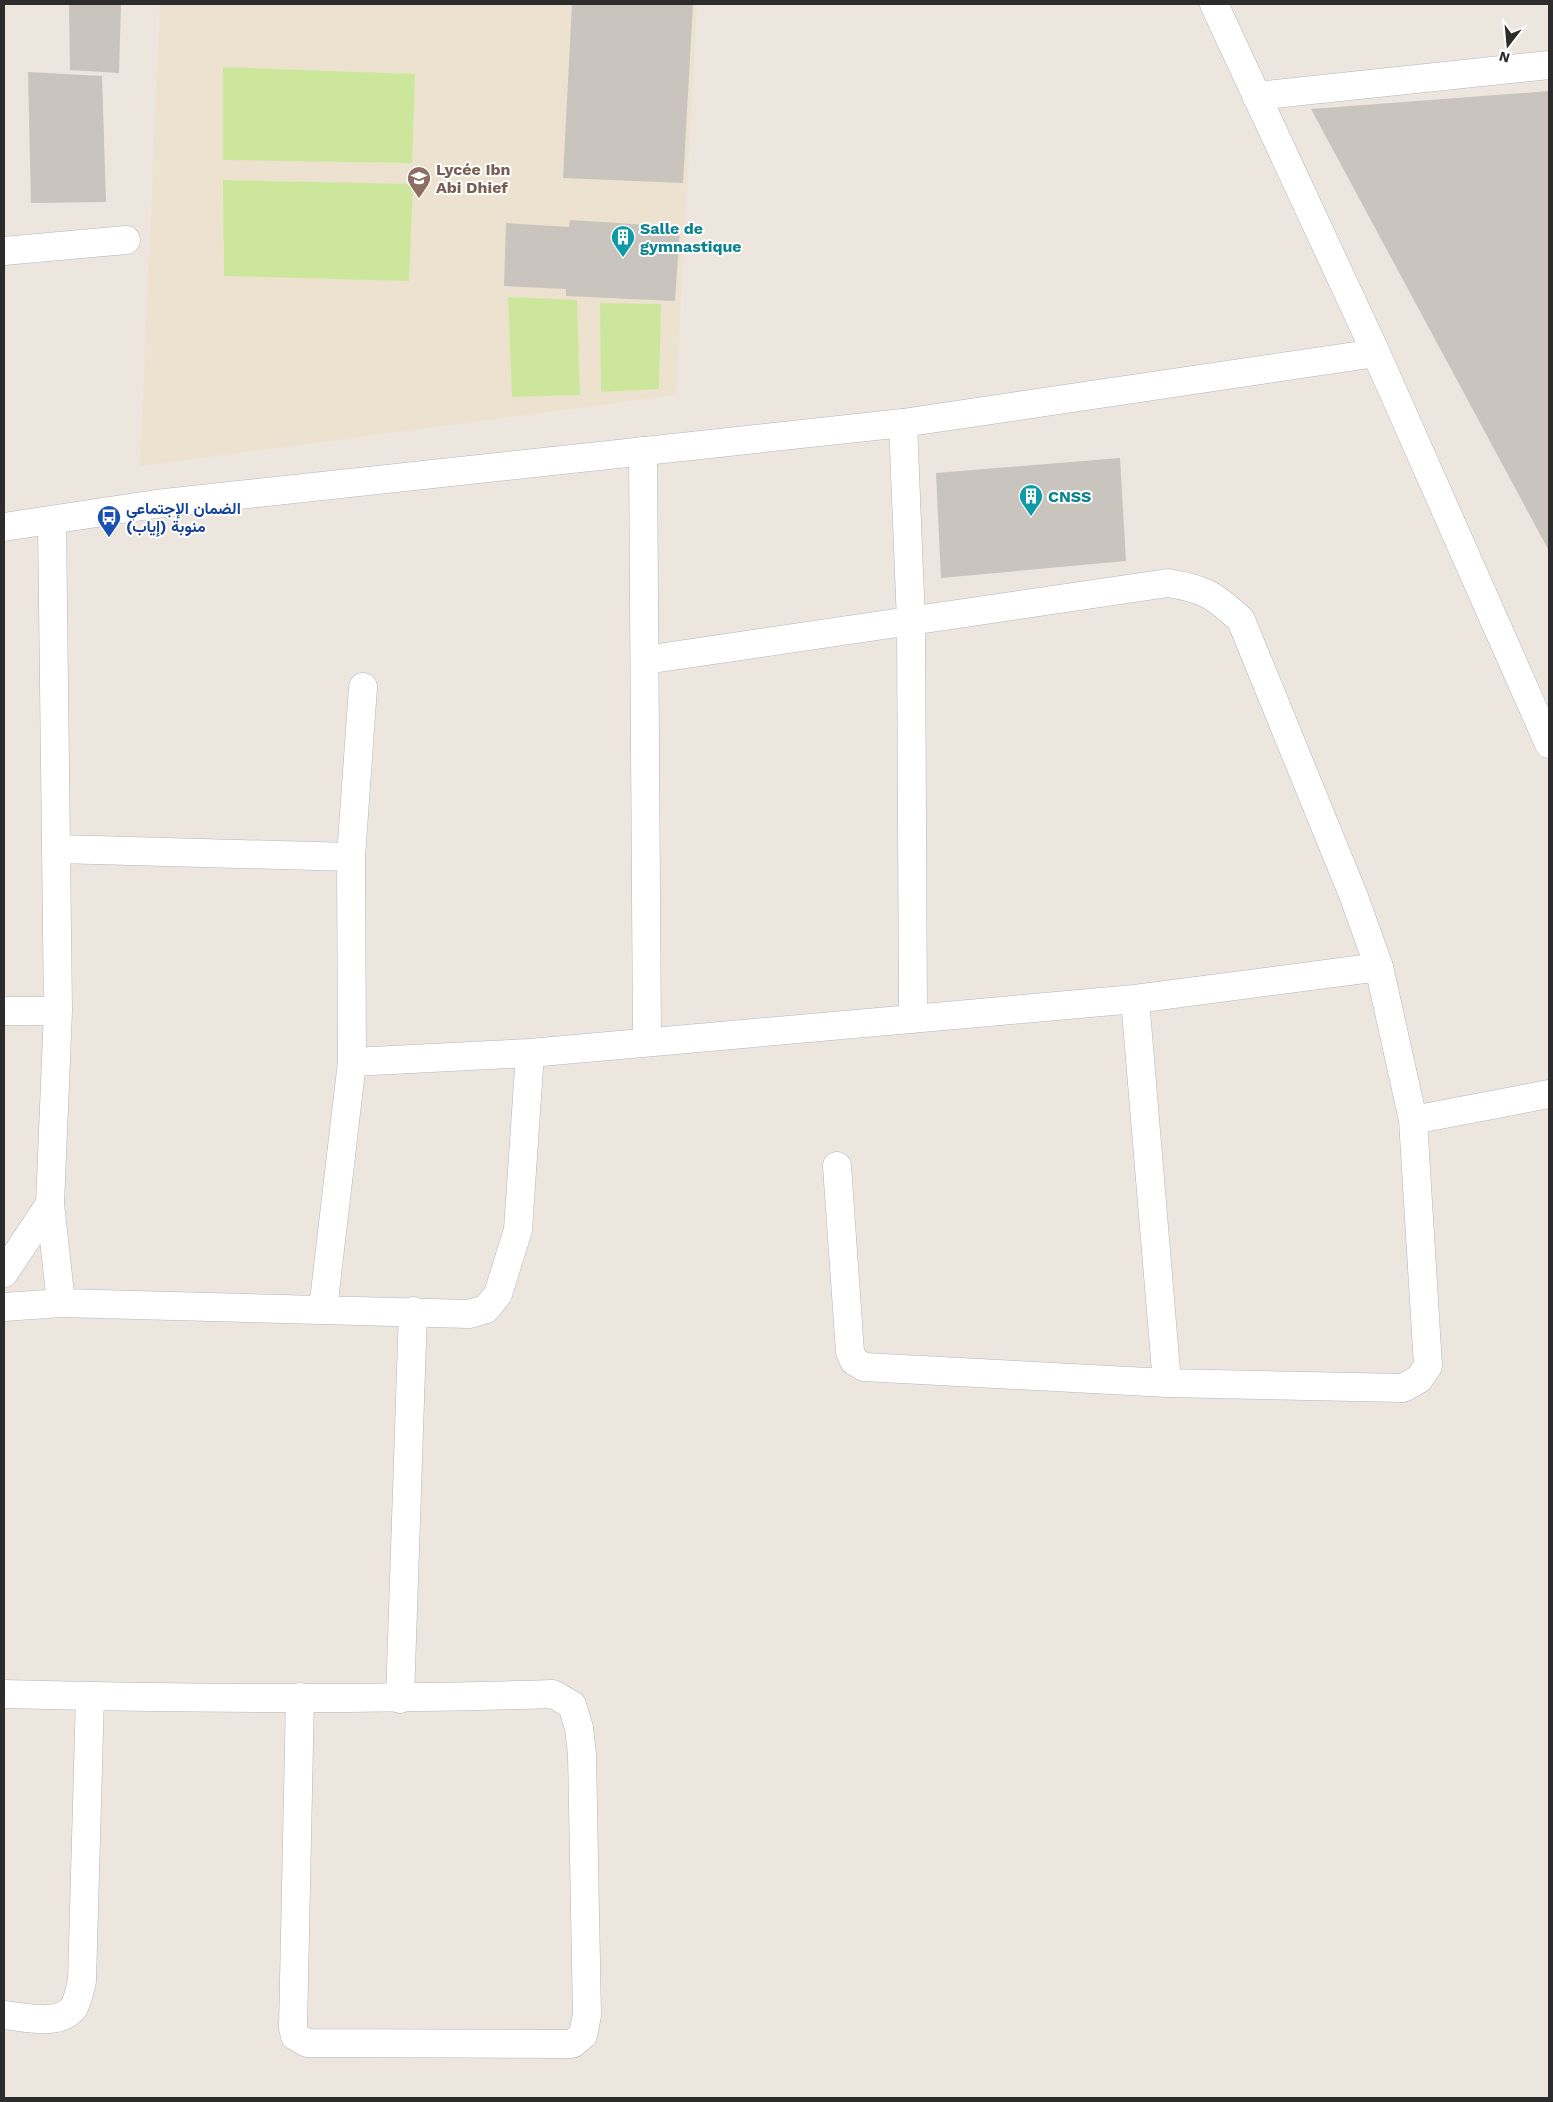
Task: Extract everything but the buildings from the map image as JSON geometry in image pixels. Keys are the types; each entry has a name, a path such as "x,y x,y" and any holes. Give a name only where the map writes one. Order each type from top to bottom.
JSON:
{"street":[{"path":"1214,4 1376,353 1549,744"},
{"path":"1256,96 1549,65"},
{"path":"4,251 126,240"},
{"path":"4,527 156,504 903,423 1376,353"},
{"path":"903,423 911,622 913,1019"},
{"path":"644,451 647,1041"},
{"path":"52,521 58,849 58,1011 50,1204 61,1303"},
{"path":"646,660 1168,583 1198,588 1222,602 1241,620 1260,661 1354,897 1379,967 1413,1120 1428,1366 1419,1379 1403,1388 1167,1383 864,1367 854,1361 850,1352 836,1166"},
{"path":"323,1309 352,1062 351,857 363,687"},
{"path":"58,849 351,857"},
{"path":"352,1062 530,1053 647,1041 913,1019 1135,998 1379,967"},
{"path":"1135,998 1167,1383"},
{"path":"4,1011 58,1011"},
{"path":"4,1308 61,1303 469,1314 486,1309 498,1294 518,1230 530,1053"},
{"path":"1413,1120 1549,1094"},
{"path":"4,1273 50,1204"},
{"path":"400,1699 413,1311"},
{"path":"4,1694 400,1699 553,1694 572,1705 579,1728 582,1754 587,2015 583,2035 572,2044 307,2043 295,2036 293,2028 300,1698"},
{"path":"4,2014 47,2019 65,2016 75,2006 82,1981 90,1696"}],"shaded area":[{"name":"Lycée Ibn Abi Dhief","path":"160,4 697,4 676,395 140,466"}],"green space":[{"path":"223,67 415,74 412,163 223,160"},
{"path":"223,180 413,184 409,281 224,276"},
{"path":"508,297 577,300 580,395 512,397"},
{"path":"600,303 661,304 659,389 601,392"}],"place":[{"name":"Lycée Ibn Abi Dhief","path":"419,199"},
{"name":"Salle de gymnastique","path":"623,258"},
{"name":"CNSS","path":"1031,517"},
{"name":"الضمان الإجتماعي منوبة (إياب)","path":"109,538"}]}
